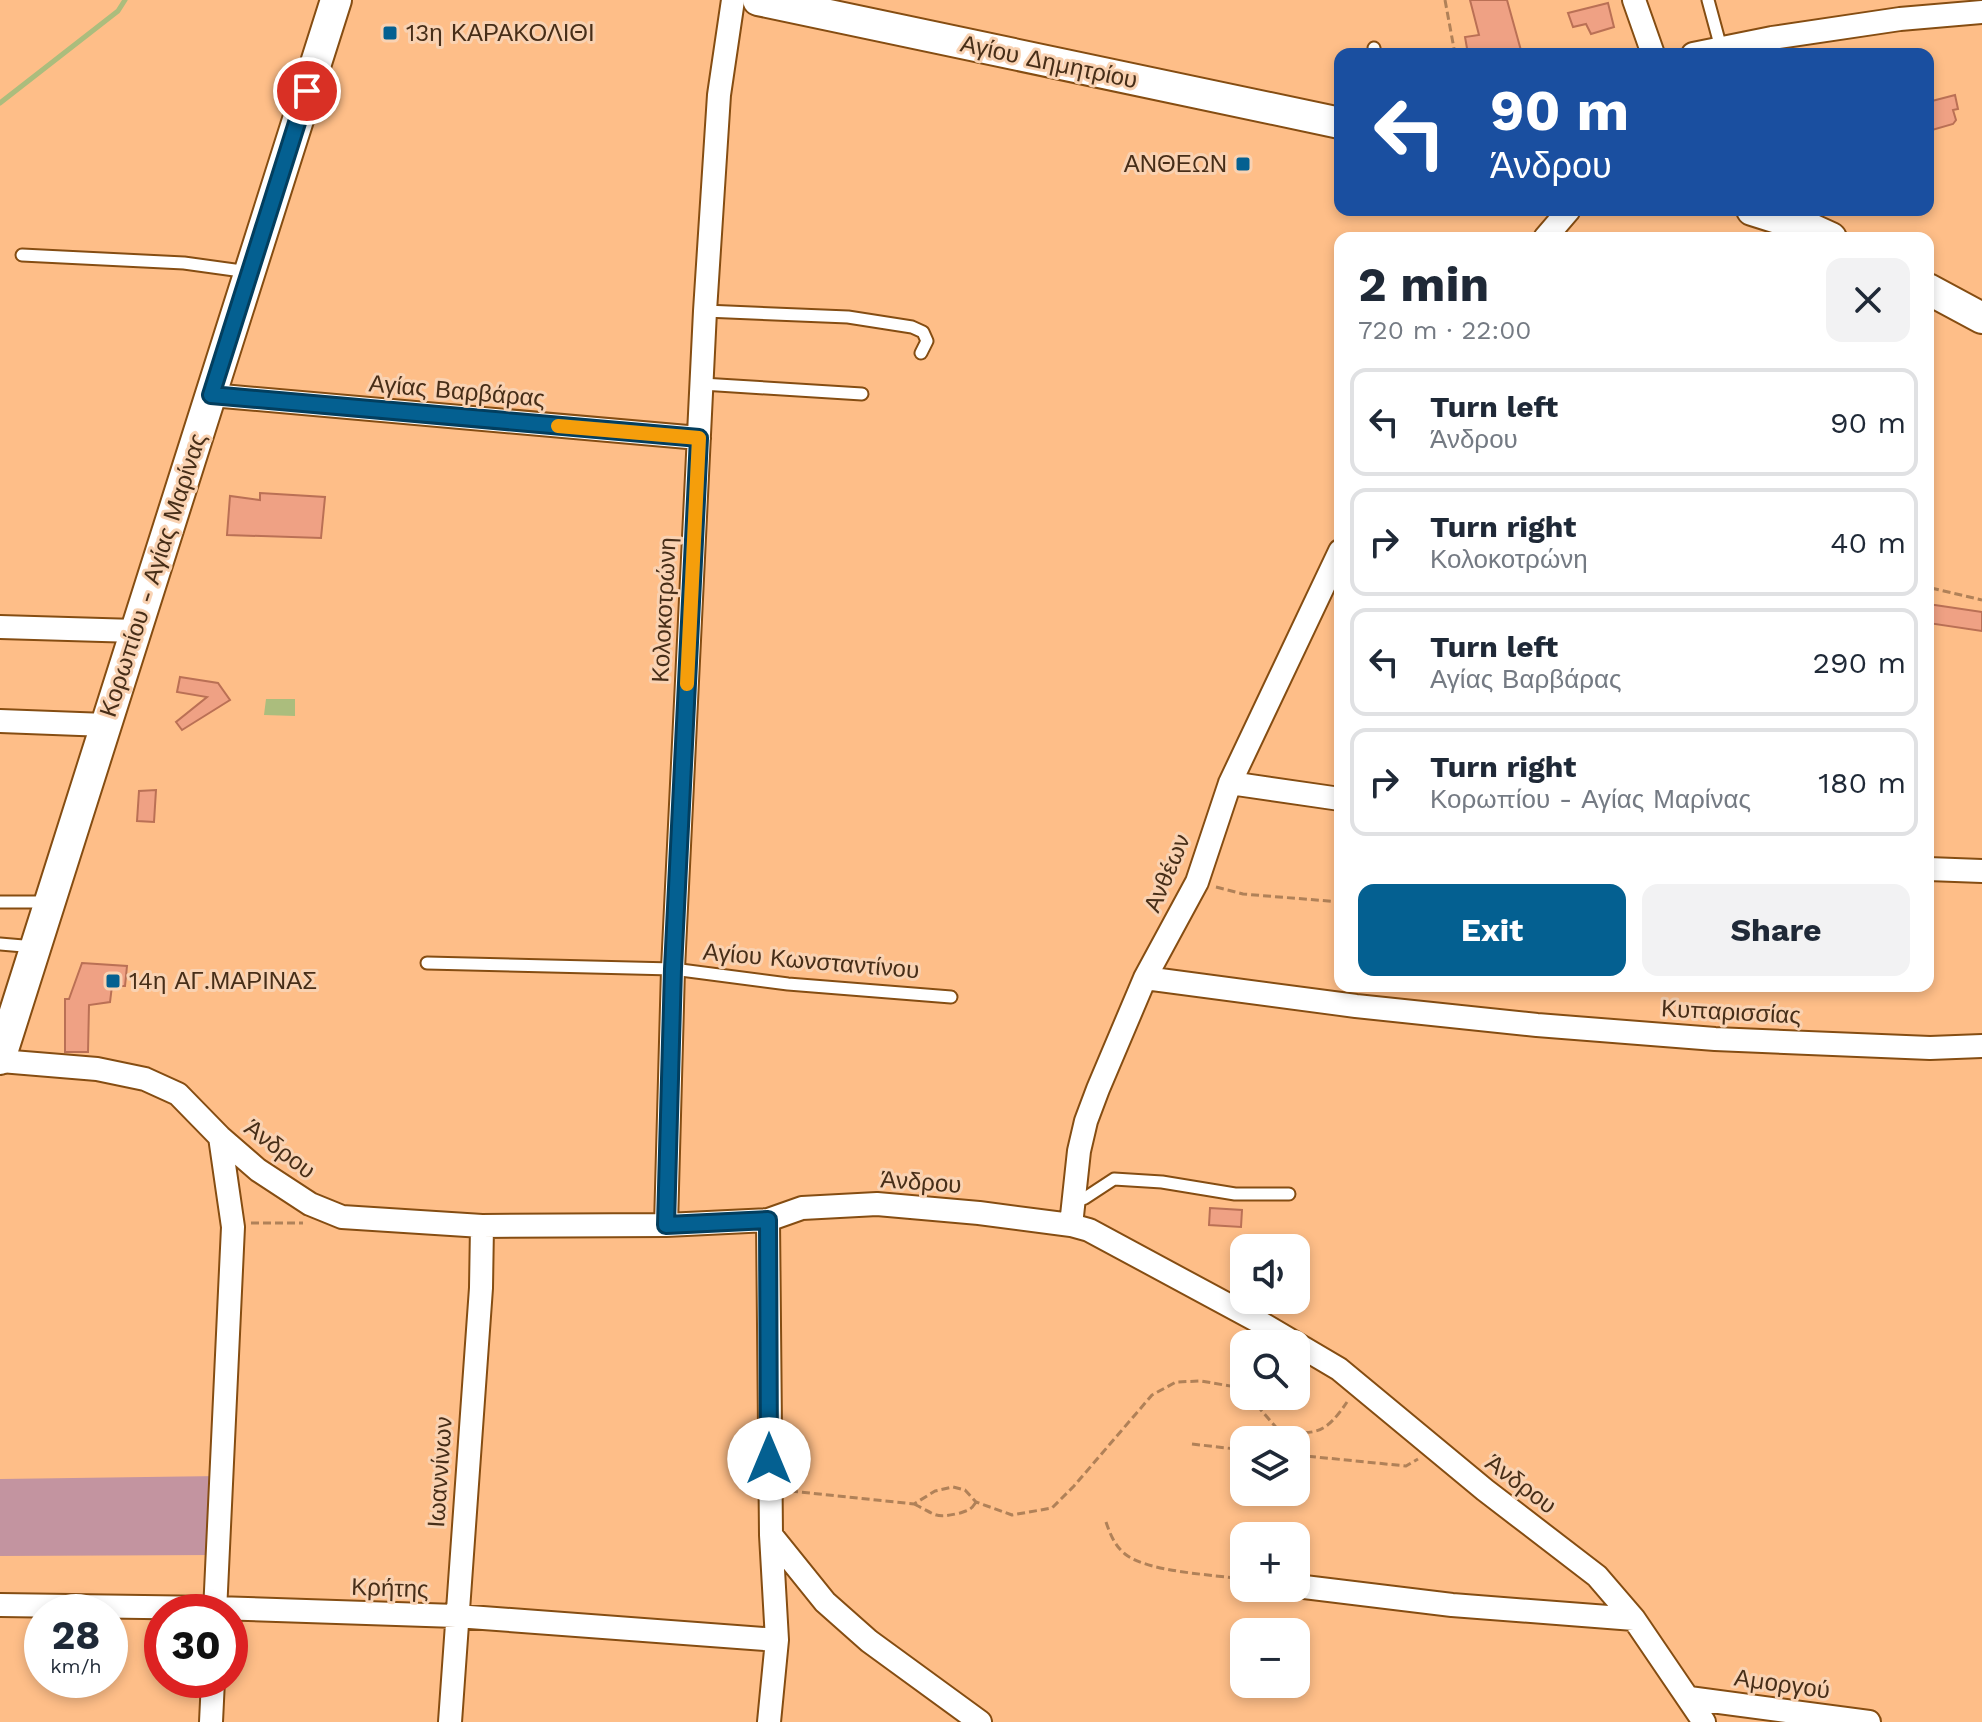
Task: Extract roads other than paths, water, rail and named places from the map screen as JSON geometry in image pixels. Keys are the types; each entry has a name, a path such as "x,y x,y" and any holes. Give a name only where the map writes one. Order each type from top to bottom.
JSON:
{"main road":[{"name":"Κορωπίου - Αγίας Μαρίνας","path":"0,1060 336,0"},
{"name":"Αγίου Δημητρίου","path":"758,0 1334,122"},
{"path":"1774,216 1818,232"},
{"path":"1934,292 1982,318"}],"street":[{"name":"Κολοκοτρώνη","path":"666,1225 673,969 705,311 719,95 733,0"},
{"path":"1634,0 1651,48"},
{"path":"1721,48 1900,19 1982,12"},
{"path":"1550,232 1564,216"},
{"name":"Αγίας Βαρβάρας","path":"211,395 699,438"},
{"name":"Ανθέων","path":"1071,1225 1073,1190 1086,1121 1145,978 1197,882 1230,783 1334,564"},
{"path":"0,627 136,631"},
{"path":"0,721 106,725"},
{"path":"1230,783 1334,798"},
{"path":"1934,869 1982,871"},
{"name":"Κυπαρισσίας","path":"1145,978 1356,1006 1537,1025 1715,1039 1930,1048 1982,1046"},
{"name":"Άνδρου","path":"0,1060 97,1069 145,1079 178,1094 220,1137 271,1178 310,1204 342,1217 482,1226 666,1225 768,1220 802,1208 877,1204 979,1213 1089,1230 1256,1320 1339,1369 1434,1449 1597,1576 1634,1619 1704,1722"},
{"path":"216,1594 233,1227 220,1137"},
{"path":"768,1220 770,1489 777,1640 769,1722"},
{"name":"Ιωαννίνων","path":"450,1722 481,1288 482,1226"},
{"path":"771,1535 825,1602 869,1641 980,1722"},
{"path":"1310,1588 1452,1605 1634,1619"},
{"name":"Κρήτης","path":"0,1605 144,1608"},
{"name":"Κρήτης","path":"248,1611 456,1616 777,1640"},
{"path":"211,1722 212,1698"},
{"name":"Αμοργού","path":"1689,1698 1869,1722"}],"lane":[{"path":"1708,0 1721,48"},
{"path":"22,255 184,263 250,272"},
{"path":"705,311 848,317 912,327 923,332 927,341 921,353"},
{"path":"702,384 862,394"},
{"path":"0,902 50,902"},
{"path":"0,944 35,947"},
{"name":"Αγίου Κωνσταντίνου","path":"427,963 673,969 788,984 951,997"},
{"path":"1074,1202 1114,1179 1162,1182 1235,1194 1289,1194"}],"waterway":[{"path":"0,103 118,11 125,0"}],"place":[{"name":"13η ΚΑΡΑΚΟΛΙΘΙ","path":"390,33"},
{"name":"ΑΝΘΕΩΝ","path":"1243,164"},
{"name":"14η ΑΓ.ΜΑΡΙΝΑΣ","path":"113,981"}]}
